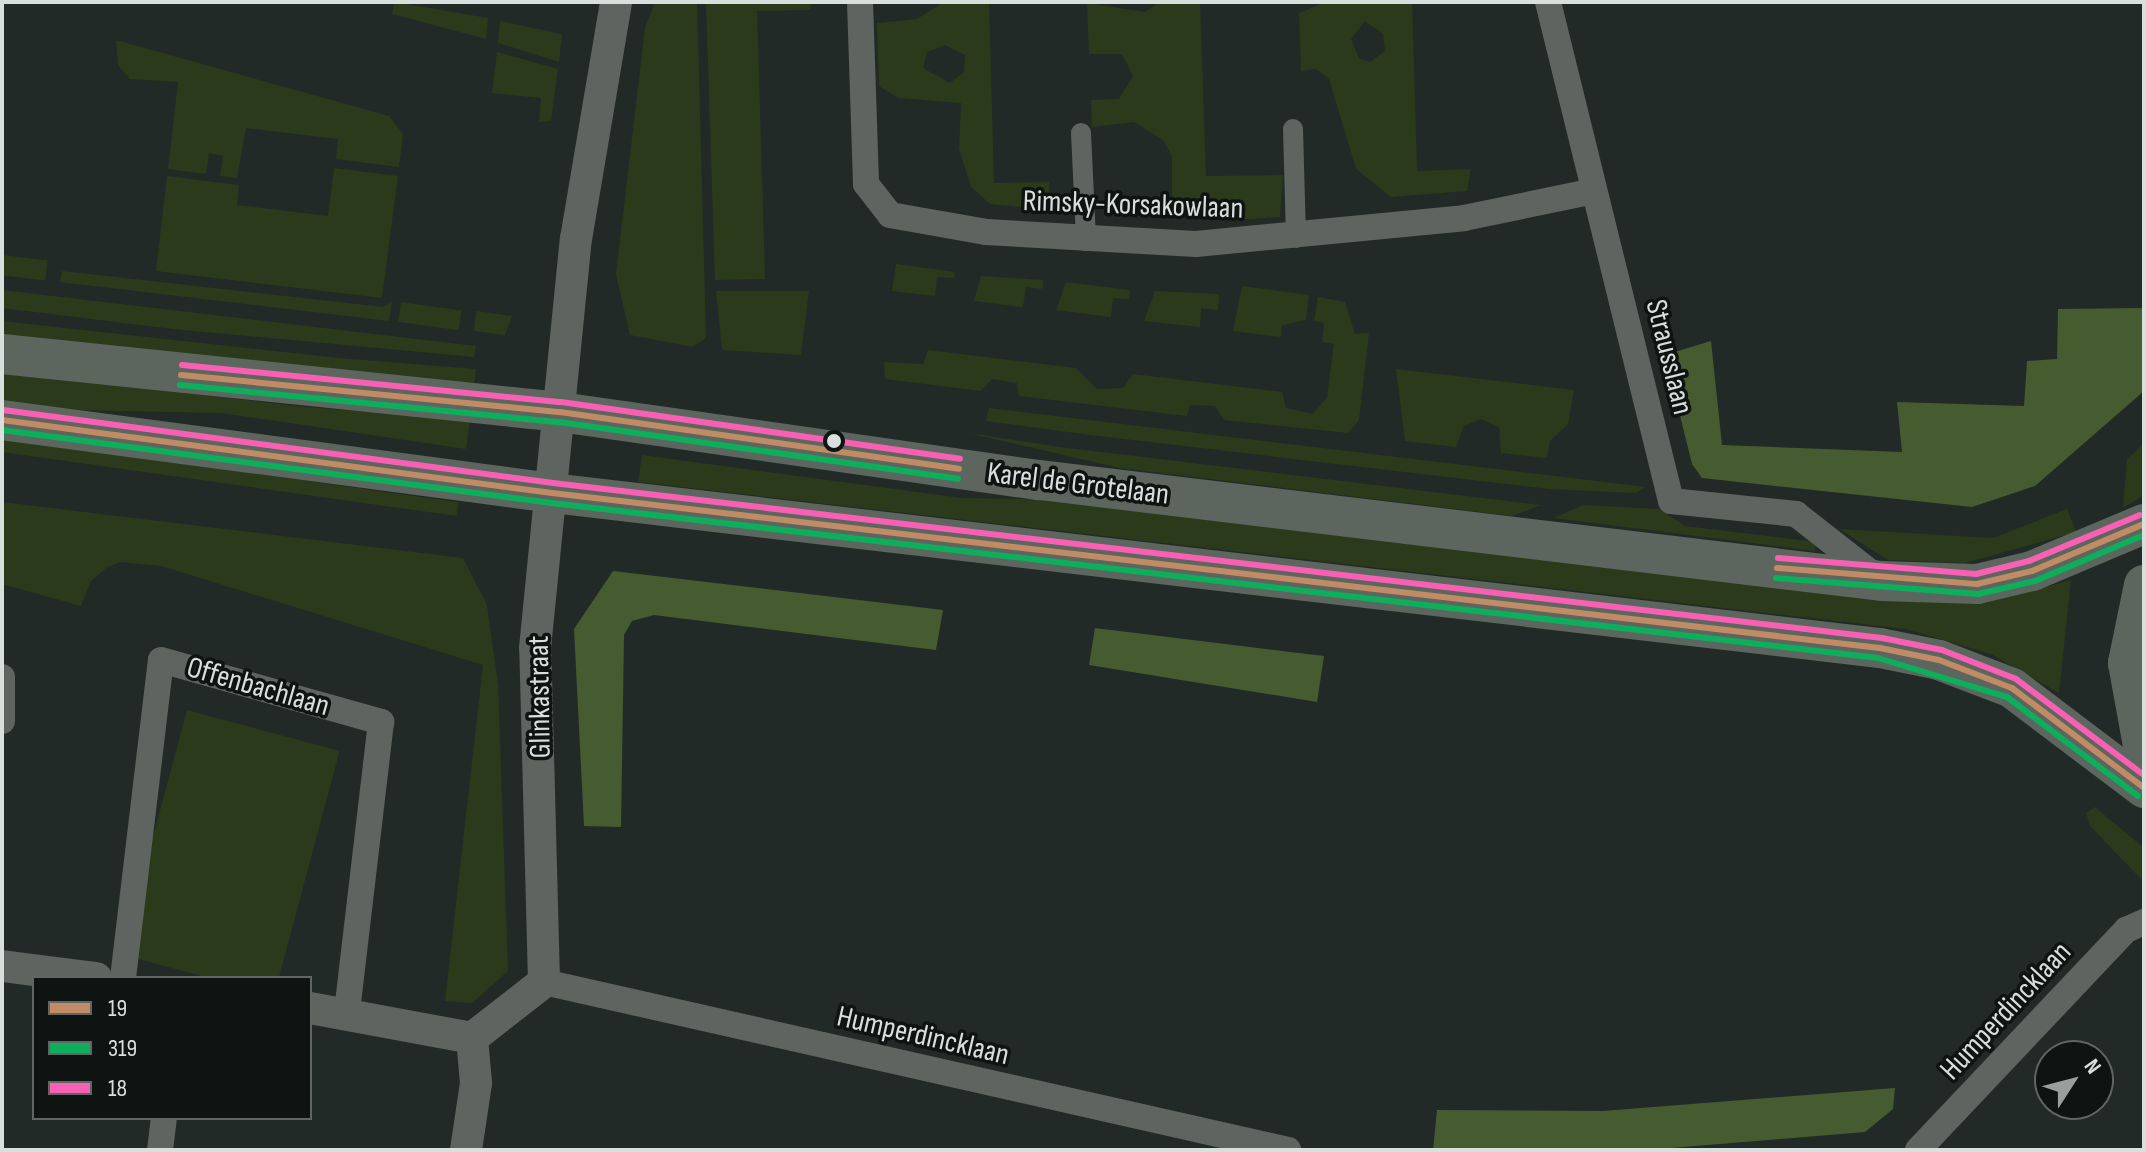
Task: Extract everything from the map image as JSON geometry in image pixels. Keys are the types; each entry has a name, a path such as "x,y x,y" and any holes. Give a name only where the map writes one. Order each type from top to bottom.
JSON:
{"main road":[{"name":"Karel de Grotelaan","path":"2,354 560,412 1040,480 1882,581 1977,584 2032,571 2144,524"},
{"path":"2,420 552,493 1880,648 1939,660 2012,688 2144,788"},
{"path":"2144,585 2128,663 2144,751"}],"street":[{"name":"Rimsky-Korsakowlaan","path":"860,2 866,184 881,211 1086,241 1296,238 1464,218 1594,191"},
{"name":"Strausslaan","path":"1548,2 1671,501 1796,514 1882,581"},
{"name":"Glinkastraat","path":"544,982 535,648 576,239 608,4"},
{"path":"1293,129 1296,238"},
{"path":"1081,133 1086,241"},
{"name":"Offenbachlaan","path":"123,976 161,660 381,722 347,1013"},
{"path":"2,677 2,721"},
{"name":"Humperdincklaan","path":"1918,1150 2126,930 2144,922"},
{"path":"2,966 80,976"},
{"path":"312,1008 472,1038 544,982"},
{"name":"Humperdincklaan","path":"544,982 1288,1150"},
{"path":"466,1150 476,1083 472,1038"},
{"path":"160,1150 164,1120"}],"green space":[{"path":"395,2 488,18 486,39 392,14"},
{"path":"655,2 697,2 706,338 693,347 630,335 616,274 645,28"},
{"path":"706,2 810,2 811,10 757,11 765,279 715,280"},
{"path":"944,2 1032,2 989,4 994,183 1049,182 1050,210 990,204 971,187 959,149 961,103 898,98 879,86 877,23 917,19","holes":["945,45 965,55 964,72 950,83 923,68 927,52"]},
{"path":"1159,2 1200,2 1206,176 1283,175 1280,217 1223,221 1221,209 1183,209 1172,195 1172,156 1163,140 1134,122 1092,127 1091,100 1119,99 1133,76 1122,54 1089,54 1087,3 1145,12"},
{"path":"1326,2 1412,2 1417,171 1471,169 1467,191 1391,197 1356,169 1329,79 1316,69 1301,71 1299,13","holes":["1365,21 1383,34 1385,51 1370,62 1359,58 1351,39"]},
{"path":"500,21 562,34 559,62 498,43"},
{"path":"116,40 389,116 403,134 399,167 336,159 338,139 246,128 237,178 220,176 223,156 209,153 206,174 168,169 178,82 130,79 118,65"},
{"path":"497,52 558,69 551,121 539,122 541,98 492,93"},
{"path":"334,168 398,176 382,298 156,271 167,176 239,185 237,205 328,216"},
{"path":"2,255 48,261 45,280 2,275"},
{"path":"896,264 955,272 954,278 937,277 935,296 892,291"},
{"path":"62,271 383,307 392,301 389,321 60,282"},
{"path":"981,276 1043,280 1042,289 1026,287 1023,307 974,301"},
{"path":"1066,282 1130,290 1129,299 1113,298 1111,317 1056,310"},
{"path":"1242,286 1309,295 1306,320 1282,325 1281,337 1233,331"},
{"path":"2,290 476,346 474,357 173,329 2,308"},
{"path":"716,291 809,291 801,355 722,350"},
{"path":"1155,291 1219,294 1218,310 1201,308 1200,327 1144,321"},
{"path":"1318,297 1345,302 1355,334 1369,333 1359,420 1348,433 1224,420 1215,406 1190,405 1187,416 1019,396 1017,383 992,379 981,391 885,379 884,362 923,364 928,350 1076,368 1097,389 1123,388 1133,374 1282,392 1286,408 1313,414 1327,397 1334,344 1322,342 1324,323 1314,321"},
{"path":"401,302 461,310 459,330 398,322"},
{"path":"2144,308 2144,391 2035,486 1972,507 1702,478 1692,464 1665,355 1711,341 1722,445 1902,452 1897,402 2024,406 2027,361 2057,359 2058,309"},
{"path":"476,311 512,316 505,335 474,331"},
{"path":"2,321 339,358 476,369 474,384 2,335"},
{"path":"1396,369 1574,390 1568,424 1550,441 1547,458 1501,453 1499,427 1481,419 1464,426 1456,447 1405,441"},
{"path":"2,371 305,407 470,419 466,449 221,413 77,410 2,401"},
{"path":"989,408 1646,487 1635,493 1550,489 1090,435 986,421"},
{"path":"968,433 1060,447 1541,505 1512,516 1120,468"},
{"path":"2,438 459,502 457,516 2,452"},
{"path":"2144,444 2144,495 2123,508 2127,459"},
{"path":"642,455 962,498 1067,500 2035,590 2071,580 2059,693 1991,654 1906,629 638,482"},
{"path":"2,502 463,558 487,605 498,684 508,971 472,1003 445,1001 483,665 161,566 120,562 106,568 91,581 81,606 2,584"},
{"path":"1584,505 1659,509 1685,526 1816,542 1815,551 1553,518"},
{"path":"2067,509 2076,532 1965,563 1888,560 1839,529 1993,538"},
{"path":"613,571 943,610 936,650 654,615 632,621 624,635 621,827 584,826 574,629"},
{"path":"1095,628 1324,656 1317,702 1089,665"},
{"path":"187,710 340,751 279,976 202,976 122,954"},
{"path":"2095,807 2144,848 2144,882 2090,826 2086,813"},
{"path":"1895,1088 1893,1109 1865,1132 1647,1150 1433,1150 1437,1110 1603,1111"}],"transit line":[{"name":"18","path":"182,365 561,402 960,459"},
{"name":"19","path":"181,375 560,412 959,469"},
{"name":"319","path":"180,385 559,422 958,479"},
{"name":"18","path":"3,410 553,483 1882,638 1942,650 2016,679 2144,775"},
{"name":"19","path":"2,420 552,493 1880,648 1939,660 2012,688 2144,788"},
{"name":"319","path":"2,430 551,503 1878,658 2007,697 2138,796"},
{"name":"18","path":"1778,558 1976,574 2029,561 2140,515"},
{"name":"19","path":"1777,568 1977,584 2032,571 2144,524"},
{"name":"319","path":"1776,578 1978,594 2035,581 2144,535"}]}
